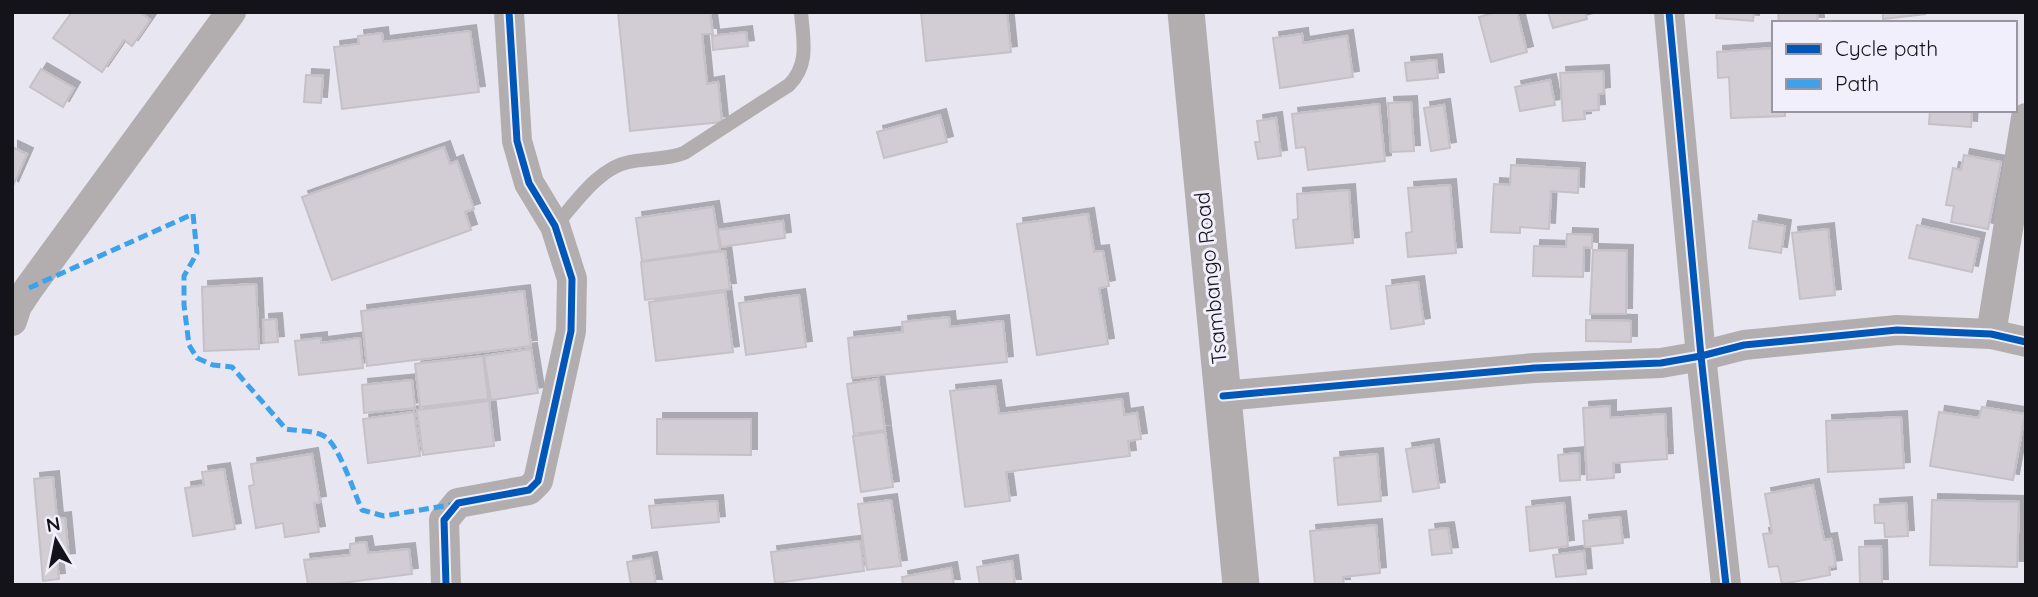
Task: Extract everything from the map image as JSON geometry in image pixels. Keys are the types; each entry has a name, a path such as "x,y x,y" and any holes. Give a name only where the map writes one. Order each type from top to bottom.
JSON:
{"street":[{"path":"12,321 17,306 29,288 231,12"},
{"path":"446,585 444,520 458,503 529,490 538,481 571,331 572,279 555,226 529,183 517,141 509,12"},
{"name":"Tsambango Road","path":"1186,12 1241,585"},
{"path":"1669,12 1701,356 1726,585"},
{"path":"1991,334 2026,118"},
{"path":"1223,396 1534,368 1661,363 1744,345 1897,330 1991,334 2026,342"}],"lane":[{"path":"555,226 601,175 613,167 684,153 789,85 797,77 804,60 801,12"}],"building":[{"path":"72,12 140,12 150,20 132,46 124,40 102,72 53,38"},
{"path":"618,12 710,12 713,34 702,34 707,84 718,82 722,122 630,131"},
{"path":"921,12 1007,12 1011,52 926,61"},
{"path":"1496,12 1517,12 1527,52 1491,62 1479,17"},
{"path":"1548,12 1585,12 1587,19 1553,28"},
{"path":"1717,12 1754,12 1753,21 1716,18"},
{"path":"1778,12 1817,12 1818,21 1779,21"},
{"path":"1883,12 1925,12 1925,14 1883,19"},
{"path":"470,31 479,92 342,109 334,47 359,44 358,36 382,33 383,42"},
{"path":"746,32 748,46 713,50 712,36"},
{"path":"1302,34 1303,43 1347,36 1353,77 1280,88 1273,38"},
{"path":"1772,48 1772,112 1785,112 1785,116 1731,118 1729,77 1718,78 1717,52"},
{"path":"1436,60 1438,78 1407,81 1405,63"},
{"path":"41,69 74,88 63,107 30,87"},
{"path":"1603,71 1604,93 1598,94 1599,110 1584,111 1585,119 1563,121 1560,73"},
{"path":"306,75 323,76 321,103 304,102"},
{"path":"1550,80 1555,105 1520,111 1515,87"},
{"path":"1411,102 1414,151 1391,152 1388,103"},
{"path":"1379,104 1385,161 1308,170 1305,147 1296,148 1292,114"},
{"path":"1444,105 1450,148 1431,151 1424,108"},
{"path":"1930,112 1972,112 1971,127 1929,124"},
{"path":"940,115 947,142 884,158 877,132"},
{"path":"1276,118 1281,156 1258,159 1255,142 1260,142 1257,121"},
{"path":"12,147 27,154 12,188"},
{"path":"444,147 450,164 457,161 474,209 465,212 471,230 332,280 302,197"},
{"path":"1964,155 2001,162 1988,229 1951,222 1954,206 1946,205 1953,168 1961,170"},
{"path":"1511,165 1579,169 1578,193 1551,191 1549,229 1520,227 1520,233 1491,232 1494,184 1510,185"},
{"path":"1450,185 1456,253 1408,257 1406,233 1412,232 1408,188"},
{"path":"1349,190 1353,243 1296,248 1293,220 1298,219 1297,194"},
{"path":"713,207 720,250 642,261 636,218"},
{"path":"1088,214 1094,252 1103,251 1109,286 1099,288 1108,344 1037,355 1017,224"},
{"path":"783,221 785,238 721,247 718,230"},
{"path":"1753,221 1785,226 1781,253 1749,248"},
{"path":"1917,225 1979,239 1972,272 1909,258"},
{"path":"1828,229 1835,295 1800,299 1792,233"},
{"path":"1567,234 1592,235 1592,248 1584,247 1583,277 1533,276 1534,246 1566,247"},
{"path":"1593,250 1627,251 1626,314 1590,314"},
{"path":"725,251 730,289 645,300 641,262"},
{"path":"1418,282 1424,324 1391,329 1386,286"},
{"path":"256,284 259,349 204,351 202,287"},
{"path":"524,291 531,346 367,366 361,311"},
{"path":"725,292 733,352 656,361 649,302"},
{"path":"799,295 806,347 746,355 739,303"},
{"path":"949,317 950,327 1003,321 1007,362 852,378 848,338 903,332 902,322"},
{"path":"276,319 278,342 264,343 263,320"},
{"path":"1586,320 1631,321 1631,342 1586,341"},
{"path":"321,338 321,343 360,338 363,368 299,375 295,341"},
{"path":"531,349 538,393 491,400 484,356"},
{"path":"483,356 488,399 420,407 415,364"},
{"path":"878,379 885,430 854,434 847,384"},
{"path":"412,380 415,408 364,413 362,385"},
{"path":"995,386 999,414 1122,399 1124,415 1137,413 1141,439 1128,441 1130,456 1006,472 1010,501 965,507 950,391"},
{"path":"489,401 494,446 423,455 417,410"},
{"path":"1610,406 1610,418 1665,414 1667,459 1613,463 1614,478 1587,480 1583,408"},
{"path":"1982,407 2025,414 2013,480 1930,466 1939,412 1979,418"},
{"path":"414,412 420,456 368,463 363,419"},
{"path":"1901,417 1904,468 1828,472 1826,421"},
{"path":"657,419 751,419 751,455 657,454"},
{"path":"885,432 893,487 861,492 853,436"},
{"path":"1433,445 1439,488 1413,492 1406,449"},
{"path":"1579,453 1580,480 1560,481 1558,455"},
{"path":"312,454 320,502 314,503 319,532 285,537 283,523 256,528 249,486 254,485 251,464"},
{"path":"1377,454 1381,501 1338,505 1334,458"},
{"path":"224,469 235,529 193,536 185,488 204,485 202,472"},
{"path":"53,477 57,519 65,518 69,559 57,560 59,579 43,581 34,479"},
{"path":"1813,485 1824,540 1831,539 1836,566 1829,567 1830,575 1782,584 1778,566 1769,567 1763,534 1772,533 1765,494"},
{"path":"891,500 901,566 867,570 858,504"},
{"path":"1932,500 2019,502 2017,567 1930,565"},
{"path":"717,501 719,522 652,528 649,506"},
{"path":"1564,503 1568,546 1530,551 1526,507"},
{"path":"1906,503 1908,536 1885,537 1884,523 1875,523 1874,505"},
{"path":"1620,517 1623,543 1585,547 1583,521"},
{"path":"1376,525 1380,573 1343,577 1344,585 1315,585 1310,531"},
{"path":"1448,528 1452,553 1432,555 1429,530"},
{"path":"860,541 864,571 775,583 771,552"},
{"path":"366,542 368,553 409,549 412,574 308,585 304,560 350,555 350,544"},
{"path":"1881,546 1882,585 1860,585 1859,547"},
{"path":"1584,551 1586,574 1556,577 1553,555"},
{"path":"651,558 656,585 631,585 627,562"},
{"path":"1012,561 1015,585 980,585 977,567"},
{"path":"951,568 954,585 903,585 902,577"}],"marked path":[{"path":"29,288 193,214 197,253 184,276 184,305 189,345 197,358 213,365 232,367 286,429 315,433 330,441 341,458 362,510 384,516 456,504"}],"cycle path":[{"path":"446,585 444,520 458,503 529,490 538,481 571,331 572,279 555,226 529,183 517,141 509,12"},
{"path":"1669,12 1701,356 1726,585"},
{"path":"1223,396 1534,368 1661,363 1744,345 1897,330 1991,334 2026,342"}]}
